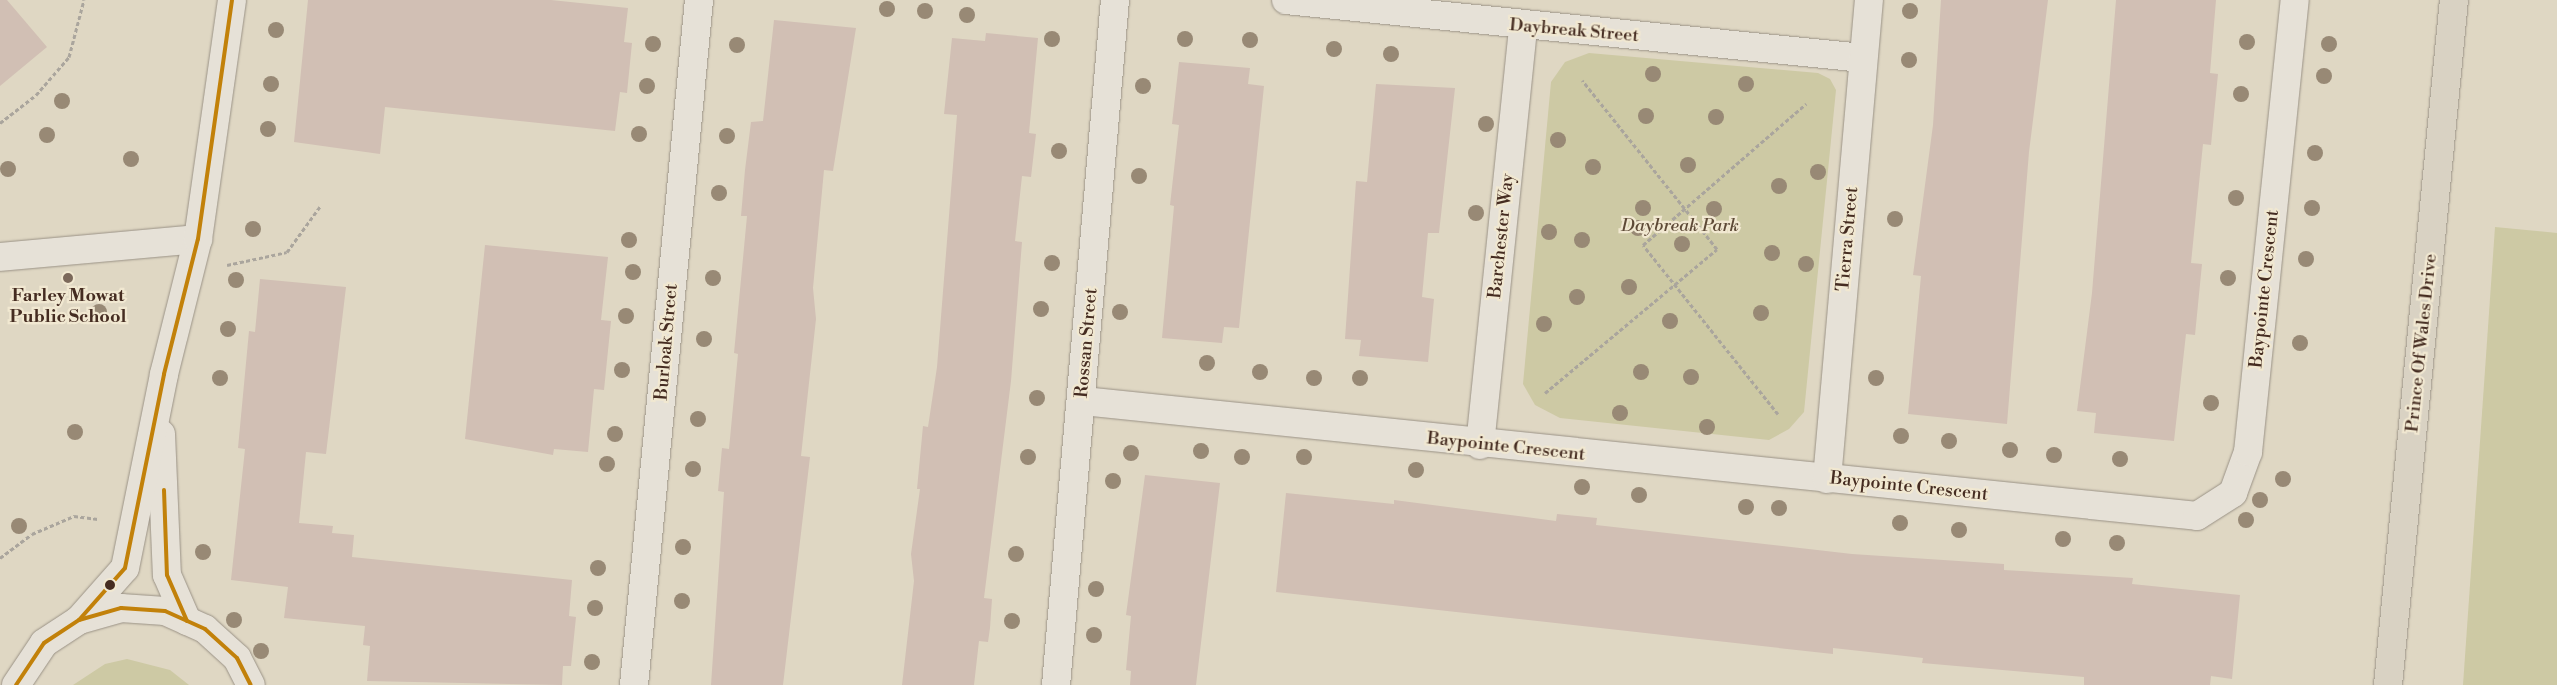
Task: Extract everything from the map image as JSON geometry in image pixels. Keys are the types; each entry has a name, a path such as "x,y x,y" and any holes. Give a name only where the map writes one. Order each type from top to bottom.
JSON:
{"main road":[{"name":"Prince Of Wales Drive","path":"2388,685 2454,0"}],"street":[{"path":"12,680 44,643 79,620 125,568 160,395 198,239 231,0"},
{"name":"Burloak Street","path":"634,685 699,0"},
{"name":"Rossan Street","path":"1056,685 1082,401 1115,0"},
{"name":"Daybreak Street","path":"1286,0 1523,26 1863,58"},
{"name":"Tierra Street","path":"1827,479 1869,0"},
{"name":"Baypointe Crescent","path":"1082,401 1480,445 2197,516 2233,493 2248,452 2296,0"},
{"name":"Barchester Way","path":"1480,445 1523,26"},
{"path":"0,257 198,239"},
{"path":"160,395 167,575 187,621"},
{"path":"79,620 121,608 165,611 204,629 237,658 251,685"}],"path":[{"path":"0,123 36,95 68,57 84,0"},
{"path":"1545,393 1676,286 1717,249 1682,209 1582,80"},
{"path":"1778,414 1643,245 1682,209 1806,104"},
{"path":"218,266 287,252 321,205"},
{"path":"0,558 32,534 74,516 110,520"}],"green space":[{"name":"Daybreak Park","path":"1589,53 1818,73 1830,79 1836,90 1804,412 1789,429 1769,440 1560,418 1535,405 1523,384 1551,82 1565,62"},
{"path":"2495,227 2557,233 2557,685 2463,685"},
{"path":"127,659 170,670 189,685 73,685 105,664"}],"building":[{"path":"0,0 7,0 47,47 0,86"},
{"path":"308,0 551,0 628,8 624,42 632,43 627,93 620,92 615,131 385,107 380,154 294,142"},
{"path":"1941,0 2048,0 2029,152 2007,424 1908,414 1921,276 1913,275 1933,125"},
{"path":"2116,0 2216,0 2210,73 2218,74 2211,145 2203,144 2191,263 2202,264 2195,335 2186,334 2174,441 2094,433 2096,413 2077,411 2092,293"},
{"path":"774,20 856,28 833,171 824,170 813,288 816,319 801,456 810,457 783,685 711,685 724,492 718,491 722,448 729,449 738,354 734,353 747,216 741,216 745,170 751,122 763,121"},
{"path":"986,33 1038,38 1029,133 1036,134 1031,177 1022,176 1015,241 1022,242 1011,381 984,598 992,599 990,628 988,642 979,641 974,685 902,685 914,581 911,554 920,489 917,489 923,426 928,427 937,367 957,115 944,114 952,38 985,41"},
{"path":"1179,62 1250,68 1248,84 1264,86 1239,328 1224,327 1222,343 1162,338 1174,206 1170,205 1179,125 1172,124"},
{"path":"1376,84 1455,88 1439,233 1428,233 1422,297 1434,299 1428,362 1359,356 1361,340 1345,339 1356,181 1367,182"},
{"path":"485,245 608,257 601,320 611,321 604,390 594,389 588,452 554,449 553,455 465,439"},
{"path":"260,279 346,287 326,454 306,452 299,523 333,526 332,533 354,535 352,557 572,580 569,616 576,617 571,666 563,666 562,685 367,681 370,646 363,645 365,626 284,618 288,587 231,580 245,449 238,448 249,331 255,332"},
{"path":"1145,475 1220,483 1196,685 1130,685 1131,671 1126,670 1131,616 1126,615"},
{"path":"1286,493 1394,504 1394,500 1556,521 1557,514 1597,518 1596,525 1852,554 2004,564 2004,570 2133,578 2132,584 2240,595 2232,679 2211,676 2210,685 2084,685 2084,677 1922,663 1923,658 1833,648 1833,654 1276,592"}],"transit line":[{"path":"79,620 125,568 164,374 198,239 232,0"},
{"path":"164,490 167,575 187,621"},
{"path":"16,685 44,643 79,620 121,608 165,611 205,629 237,658 251,685"}],"place":[{"name":"Farley Mowat Public School","path":"68,278"}]}
